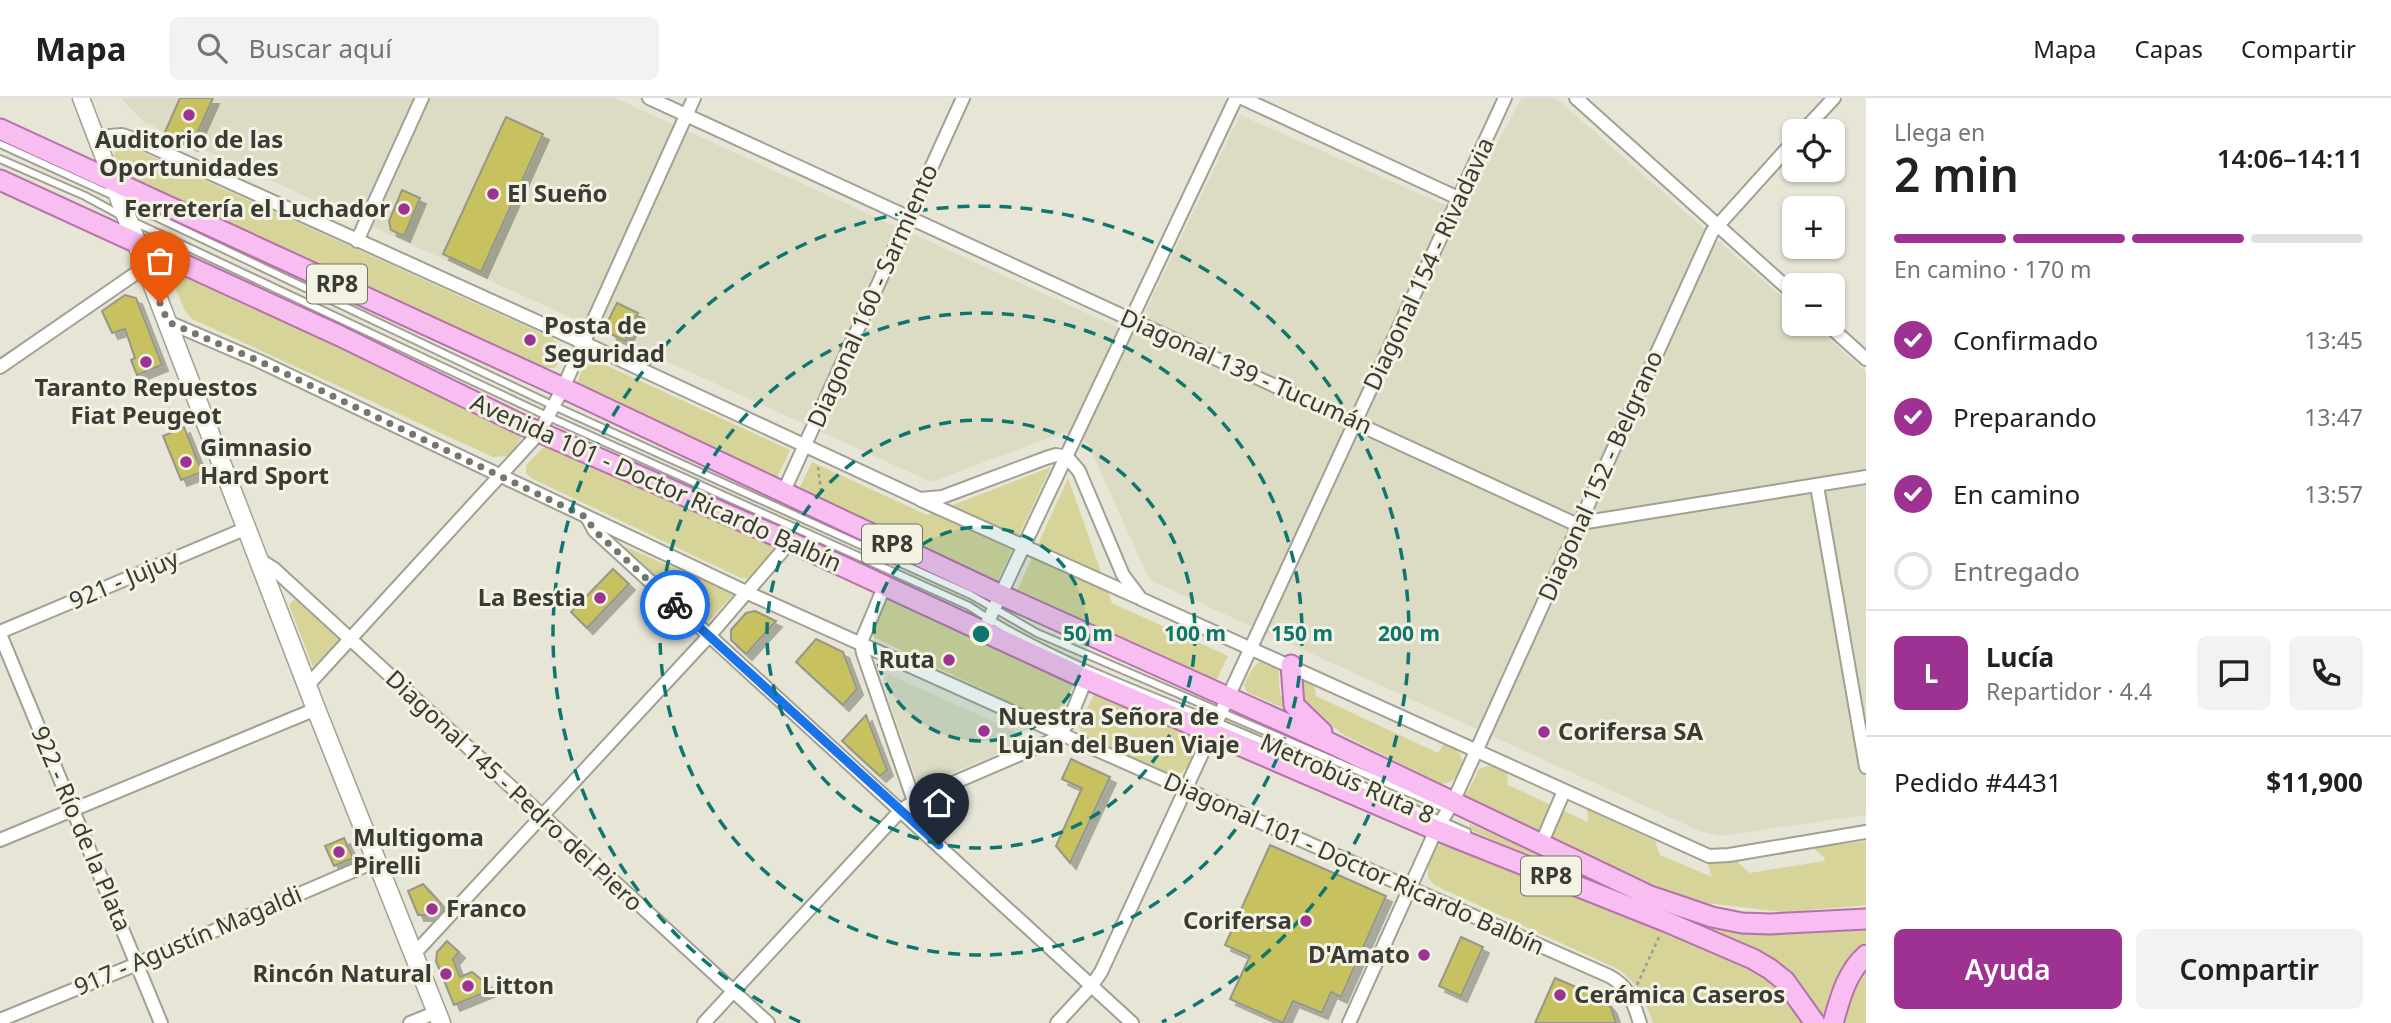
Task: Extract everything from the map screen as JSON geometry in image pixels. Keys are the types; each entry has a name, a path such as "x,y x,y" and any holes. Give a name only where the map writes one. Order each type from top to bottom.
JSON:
{"main road":[{"name":"RP8","path":"0,129 112,179"},
{"path":"112,179 307,686 439,1018"},
{"name":"Avenida 101 - Doctor Ricardo Balbín","path":"112,179 551,411 790,542 885,585 992,614 1219,716 1450,815 1667,922 1770,969 1796,994 1815,1023"},
{"name":"RP8","path":"0,180 136,243"},
{"name":"Avenida 101 - Doctor Ricardo Balbín","path":"136,243 340,336 783,493 992,614 1086,679 1332,744 1450,815 1542,842 1650,895 1712,917 1742,923 1770,924 1866,919"},
{"path":"1292,665 1294,705 1332,744"},
{"path":"1833,1023 1842,990 1860,960 1866,955"}],"street":[{"path":"81,98 112,179"},
{"path":"357,241 422,98"},
{"name":"Diagonal 139 - Tucumán","path":"649,98 1571,522 1580,523 1866,477"},
{"path":"307,686 502,476 551,411 694,98"},
{"name":"Diagonal 160 - Sarmiento","path":"783,493 811,448 963,98"},
{"path":"992,614 1236,98"},
{"path":"1242,98 1458,198"},
{"name":"Diagonal 154 - Rivadavia","path":"1057,1023 1101,972 1505,98"},
{"path":"1576,98 1782,283"},
{"path":"1814,119 1833,98"},
{"path":"97,137 121,135 137,141 1710,856 1866,832"},
{"name":"Diagonal 152 - Belgrano","path":"1349,1023 1410,888 1450,815 1476,751 1717,225 1782,154"},
{"path":"0,367 145,267"},
{"name":"Diagonal 101 - Doctor Ricardo Balbín","path":"168,322 196,332 748,593 1609,976 1621,982 1629,992"},
{"path":"1840,336 1866,359"},
{"path":"920,499 942,497 1056,455 1067,457 1079,471 1123,575 1142,599"},
{"path":"1817,486 1866,767"},
{"path":"586,517 594,530 1132,1023"},
{"name":"921 - Jujuy","path":"0,633 247,528"},
{"path":"414,954 709,636 790,542"},
{"name":"Diagonal 145 - Pedro del Piero","path":"260,560 273,568 768,1023"},
{"path":"885,585 861,642 915,800"},
{"name":"922 - Río de la Plata","path":"0,633 161,1023"},
{"path":"704,1023 901,810 915,800 1045,745 1060,734 1068,723 1086,679"},
{"path":"0,840 316,709"},
{"path":"1542,842 1564,790"},
{"name":"917 - Agustín Magaldi","path":"0,1020 376,861"},
{"path":"1629,992 1640,1023"},
{"path":"410,1023 439,1018"}],"lane":[{"path":"0,144 96,186 551,411 971,595 1011,634 1120,684 1219,716"},
{"path":"0,159 551,411 968,606 992,614"},
{"name":"Metrobús Ruta 8","path":"1450,815 1479,838"},
{"name":"Metrobús Ruta 8","path":"1450,815 1650,895"},
{"path":"1492,843 1667,922"}],"path":[{"path":"811,448 822,501"},
{"path":"1629,992 1637,985 1667,922"}],"shaded area":[{"path":"121,98 615,98 1134,335 1240,115 1459,211 1522,98 1556,98 1782,297 1782,336 1825,336 1866,372 1866,815 1719,836 1700,831 1152,581 1088,444 1064,432 931,482 144,122"},
{"path":"121,148 133,148 552,338 565,351 555,368 545,368 126,176 114,160 114,153"},
{"path":"172,272 518,431 521,439 508,456 493,457 192,319 185,311 170,276"},
{"path":"588,357 790,450 776,480 575,387"},
{"path":"546,445 775,545 775,552 751,579 741,578 531,478 526,473 526,465"},
{"path":"812,462 927,515 1051,467 997,582 799,489"},
{"path":"1068,478 1112,603 1228,656 1215,683 1016,593"},
{"path":"621,545 734,594 705,625"},
{"path":"885,598 1073,684 1057,725 867,634"},
{"path":"294,599 340,639 313,667 289,605"},
{"path":"1267,659 1278,666 1280,694 1288,710 1247,692 1244,685 1255,666"},
{"path":"890,675 1021,734 1023,744 919,786 882,680"},
{"path":"1305,677 1314,681 1316,696 1438,753 1445,742 1454,748 1463,762 1458,774 1450,782 1441,784 1344,735 1302,703 1297,682"},
{"path":"1095,693 1198,738 1200,742 1184,771 1174,775 1083,736 1078,726"},
{"path":"1488,766 1502,767 1507,771 1508,785 1588,822 1587,809 1655,841 1660,855 1712,877 1707,862 1735,860 1750,873 1824,861 1825,858 1813,848 1866,841 1866,905 1784,912 1706,903 1666,890 1465,797 1479,769"},
{"path":"1470,824 1563,864 1735,929 1820,933 1866,929 1866,942 1853,956 1823,1023 1800,983 1781,964 1732,938 1657,911 1468,829"},
{"path":"1448,843 1702,945 1777,980 1807,1023 1653,1023 1640,989 1620,970 1434,885 1428,877 1428,866 1437,846"},
{"path":"1866,973 1866,1023 1845,1023 1853,993"}],"building":[{"name":"Auditorio de las Oportunidades","path":"180,98 213,98 192,145 165,132"},
{"name":"El Sueño","path":"506,117 543,134 481,272 443,254"},
{"name":"Ferretería el Luchador","path":"402,190 420,198 404,236 391,230 389,221"},
{"path":"125,295 136,298 162,365 137,375 131,360 135,358 125,329 112,333 102,311"},
{"path":"617,303 638,313 625,341 611,334 607,323"},
{"name":"Gimnasio Hard Sport","path":"184,427 202,472 181,480 163,436"},
{"name":"La Bestia","path":"613,569 629,584 587,628 571,612"},
{"path":"755,611 776,621 746,654 731,640 731,630 746,613"},
{"path":"816,639 843,652 857,689 843,705 796,662"},
{"path":"866,715 887,770 880,776 842,741"},
{"path":"1071,759 1110,777 1070,863 1056,846 1082,788 1062,779"},
{"name":"Multigoma Pirelli","path":"344,838 353,858 334,866 325,846"},
{"name":"Corifersa","path":"1270,845 1386,896 1341,997 1331,992 1322,1013 1293,1001 1283,1023 1230,999 1250,956 1225,945"},
{"path":"423,884 441,904 430,915 418,915 408,891"},
{"path":"1461,937 1483,947 1461,996 1439,986"},
{"path":"447,941 459,952 453,959 460,977 472,972 493,989 454,1005 436,961 437,952"},
{"path":"1555,978 1604,999 1611,1008 1616,1023 1535,1023"}],"way so far":[{"path":"160,303 168,322 259,361 586,517 594,530 675,605"}],"place":[{"name":"Auditorio de las Oportunidades","path":"189,115"},
{"name":"El Sueño","path":"493,194"},
{"name":"Ferretería el Luchador","path":"404,209"},
{"name":"Posta de Seguridad","path":"530,340"},
{"name":"Taranto Repuestos Fiat Peugeot","path":"146,362"},
{"name":"Gimnasio Hard Sport","path":"186,462"},
{"name":"La Bestia","path":"600,598"},
{"name":"Ruta","path":"949,660"},
{"name":"Nuestra Señora de Lujan del Buen Viaje","path":"984,731"},
{"name":"Corifersa SA","path":"1544,732"},
{"name":"Multigoma Pirelli","path":"339,852"},
{"name":"Franco","path":"432,909"},
{"name":"Corifersa","path":"1306,921"},
{"name":"D'Amato","path":"1424,955"},
{"name":"Rincón Natural","path":"446,974"},
{"name":"Litton","path":"468,986"},
{"name":"Cerámica Caseros","path":"1560,995"}],"route":[{"path":"675,605 939,845"}]}
